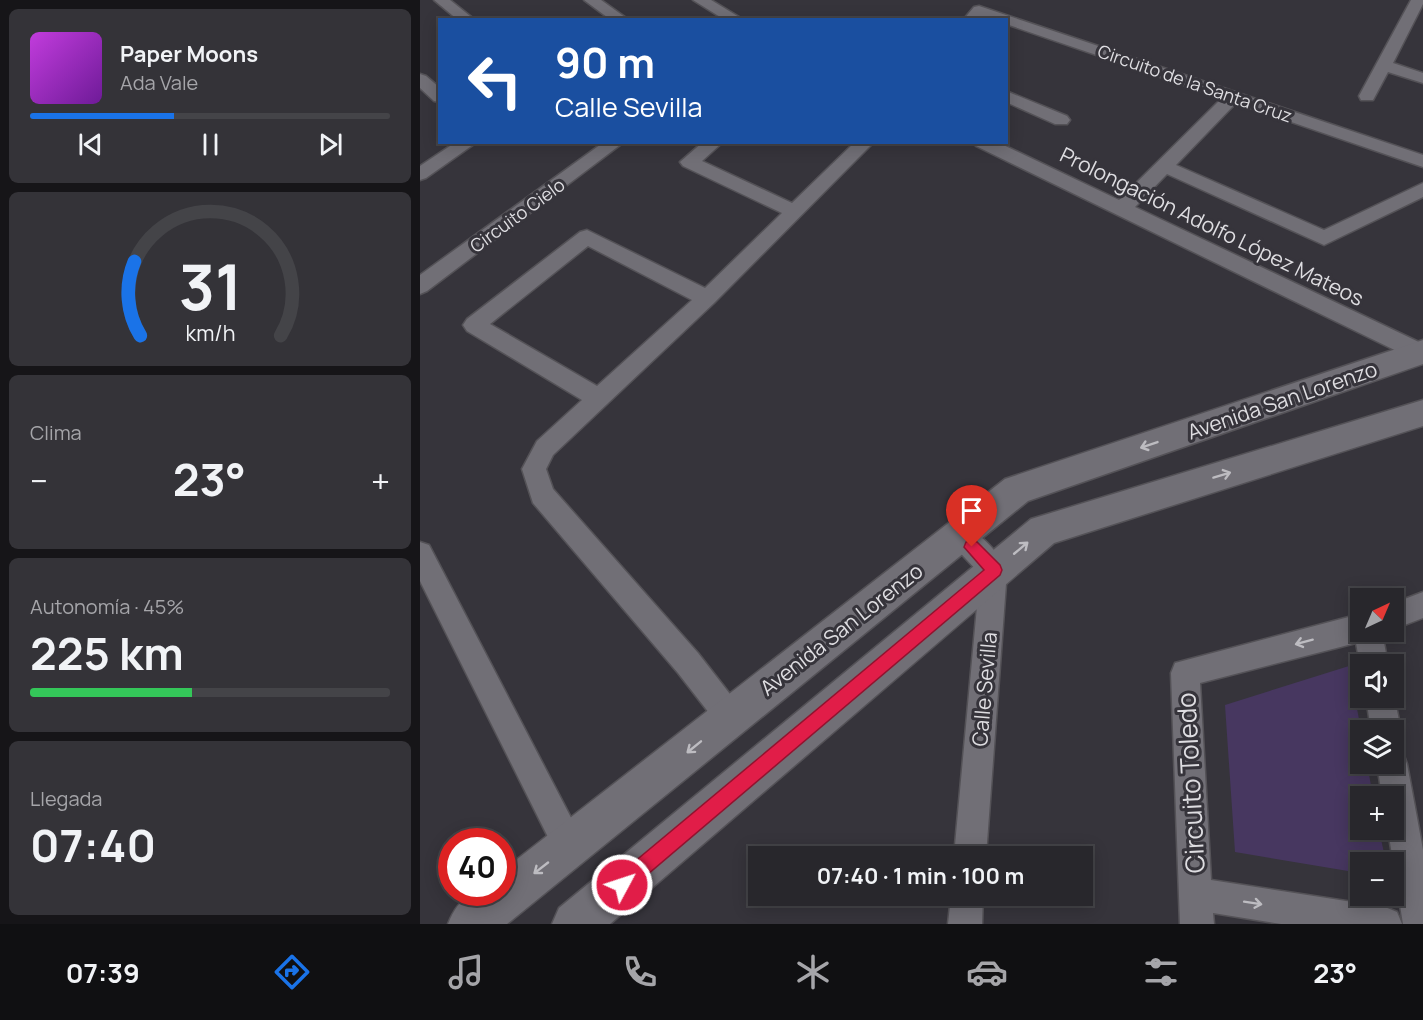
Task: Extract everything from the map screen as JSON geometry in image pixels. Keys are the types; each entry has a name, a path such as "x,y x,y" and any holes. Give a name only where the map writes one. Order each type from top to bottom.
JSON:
{"street":[{"path":"441,0 465,18"},
{"path":"591,0 619,18"},
{"path":"700,0 733,18"},
{"path":"1367,96 1419,5"},
{"name":"Circuito de la Santa Cruz","path":"972,18 979,10 1002,18"},
{"name":"Circuito de la Santa Cruz","path":"1008,20 1423,161"},
{"path":"1383,65 1423,78"},
{"path":"420,79 438,95"},
{"path":"1008,97 1061,120"},
{"path":"1122,209 1233,97"},
{"path":"420,174 466,144"},
{"name":"Circuito Cielo","path":"424,276 613,144"},
{"path":"712,144 689,162 795,212"},
{"path":"730,717 688,663 542,495 534,469 545,448 707,298 864,144"},
{"name":"Prolongación Adolfo López Mateos","path":"986,144 1422,354"},
{"path":"1164,166 1324,238 1423,189"},
{"path":"598,398 474,325 587,237 707,298"},
{"name":"Avenida San Lorenzo","path":"471,924 1017,490 1422,354"},
{"path":"575,924 1043,530 1423,413"},
{"path":"960,535 994,570"},
{"path":"420,554 569,846"},
{"name":"Calle Sevilla","path":"971,846 994,570"},
{"path":"1404,612 1423,605"},
{"name":"Circuito Toledo","path":"1350,630 1185,674 1197,909 1385,924"},
{"path":"1394,774 1420,924"},
{"path":"965,924 966,906"}],"shaded area":[{"path":"1349,666 1350,708 1357,708 1359,720 1350,720 1350,774 1369,774 1371,786 1350,786 1350,840 1381,840 1384,852 1350,852 1350,871 1235,852 1225,705"}],"route":[{"path":"622,885 994,570 972,547"}]}
